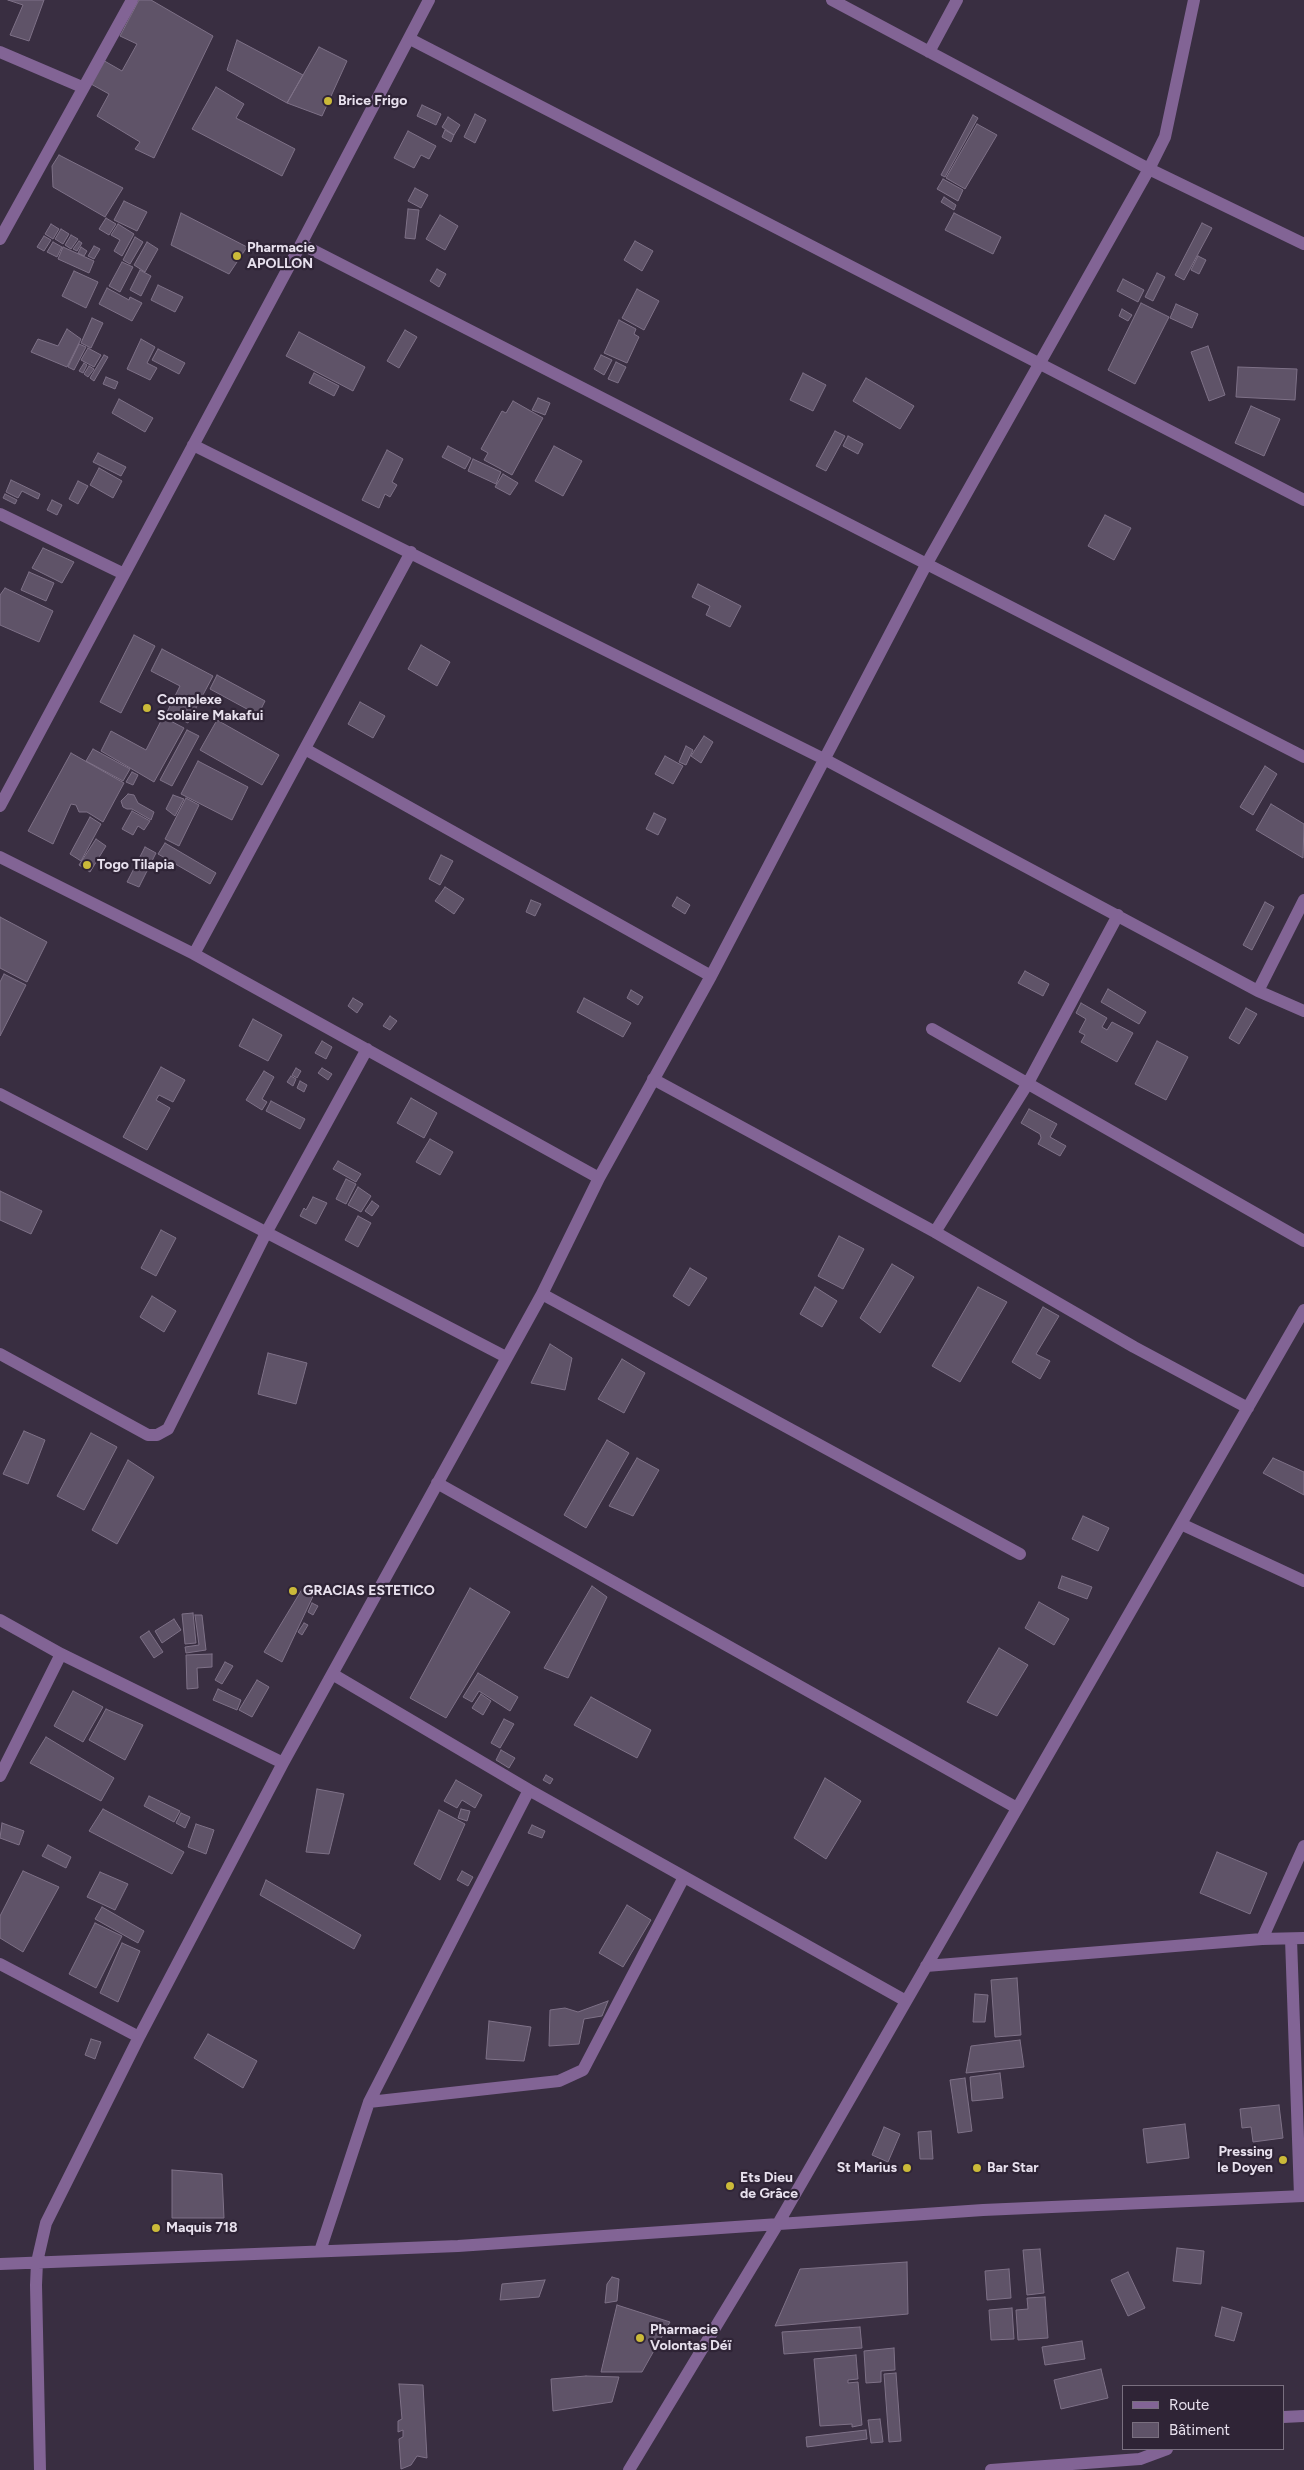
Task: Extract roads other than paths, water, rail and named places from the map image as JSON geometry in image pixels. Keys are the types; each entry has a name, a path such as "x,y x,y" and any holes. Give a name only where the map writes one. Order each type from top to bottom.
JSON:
{"street":[{"path":"0,239 82,87 132,0"},
{"path":"0,806 301,244 429,0"},
{"path":"832,0 1149,169 1302,239"},
{"path":"929,52 957,0"},
{"path":"40,2470 36,2285 37,2262 46,2223 139,2037 283,1763 334,1675 437,1483 542,1294 600,1178 711,976 826,760 926,565 1149,169 1165,137 1194,0"},
{"path":"410,39 1304,500"},
{"path":"0,52 82,87"},
{"path":"301,244 1304,757"},
{"path":"193,445 826,760 1258,991 1304,1011"},
{"path":"0,514 124,574"},
{"path":"194,954 411,552"},
{"path":"305,749 711,976"},
{"path":"0,857 194,954 600,1178"},
{"path":"1258,991 1304,900"},
{"path":"935,1232 1028,1083 1118,915"},
{"path":"932,1029 1304,1241"},
{"path":"0,1354 148,1435 157,1435 168,1429 266,1233 367,1049"},
{"path":"653,1079 935,1232 1134,1347 1248,1408"},
{"path":"0,1094 506,1358"},
{"path":"542,1294 1020,1554"},
{"path":"628,2470 779,2222 1304,1310"},
{"path":"437,1483 1017,1808"},
{"path":"1181,1524 1304,1581"},
{"path":"0,1620 61,1654 283,1763"},
{"path":"0,1776 61,1654"},
{"path":"334,1675 529,1790 906,2001"},
{"path":"320,2251 369,2102 529,1790"},
{"path":"1262,1939 1304,1846"},
{"path":"369,2102 559,2081 583,2070 684,1876"},
{"path":"0,2264 458,2246 779,2222 1104,2203 1302,2196 1298,1939 1262,1939 926,1966"},
{"path":"0,1964 139,2037"},
{"path":"1284,2418 1304,2416"},
{"path":"992,2470 1140,2459 1164,2450"}],"place":[{"name":"Brice Frigo","path":"328,101"},
{"name":"Pharmacie APOLLON","path":"237,256"},
{"name":"Complexe Scolaire Makafui","path":"147,708"},
{"name":"Togo Tilapia","path":"87,865"},
{"name":"GRACIAS ESTETICO","path":"293,1591"},
{"name":"Pressing le Doyen","path":"1283,2160"},
{"name":"St Marius","path":"907,2168"},
{"name":"Bar Star","path":"977,2168"},
{"name":"Ets Dieu de Grâce","path":"730,2186"},
{"name":"Maquis 718","path":"156,2228"},
{"name":"Pharmacie Volontas Déï","path":"640,2338"}]}
